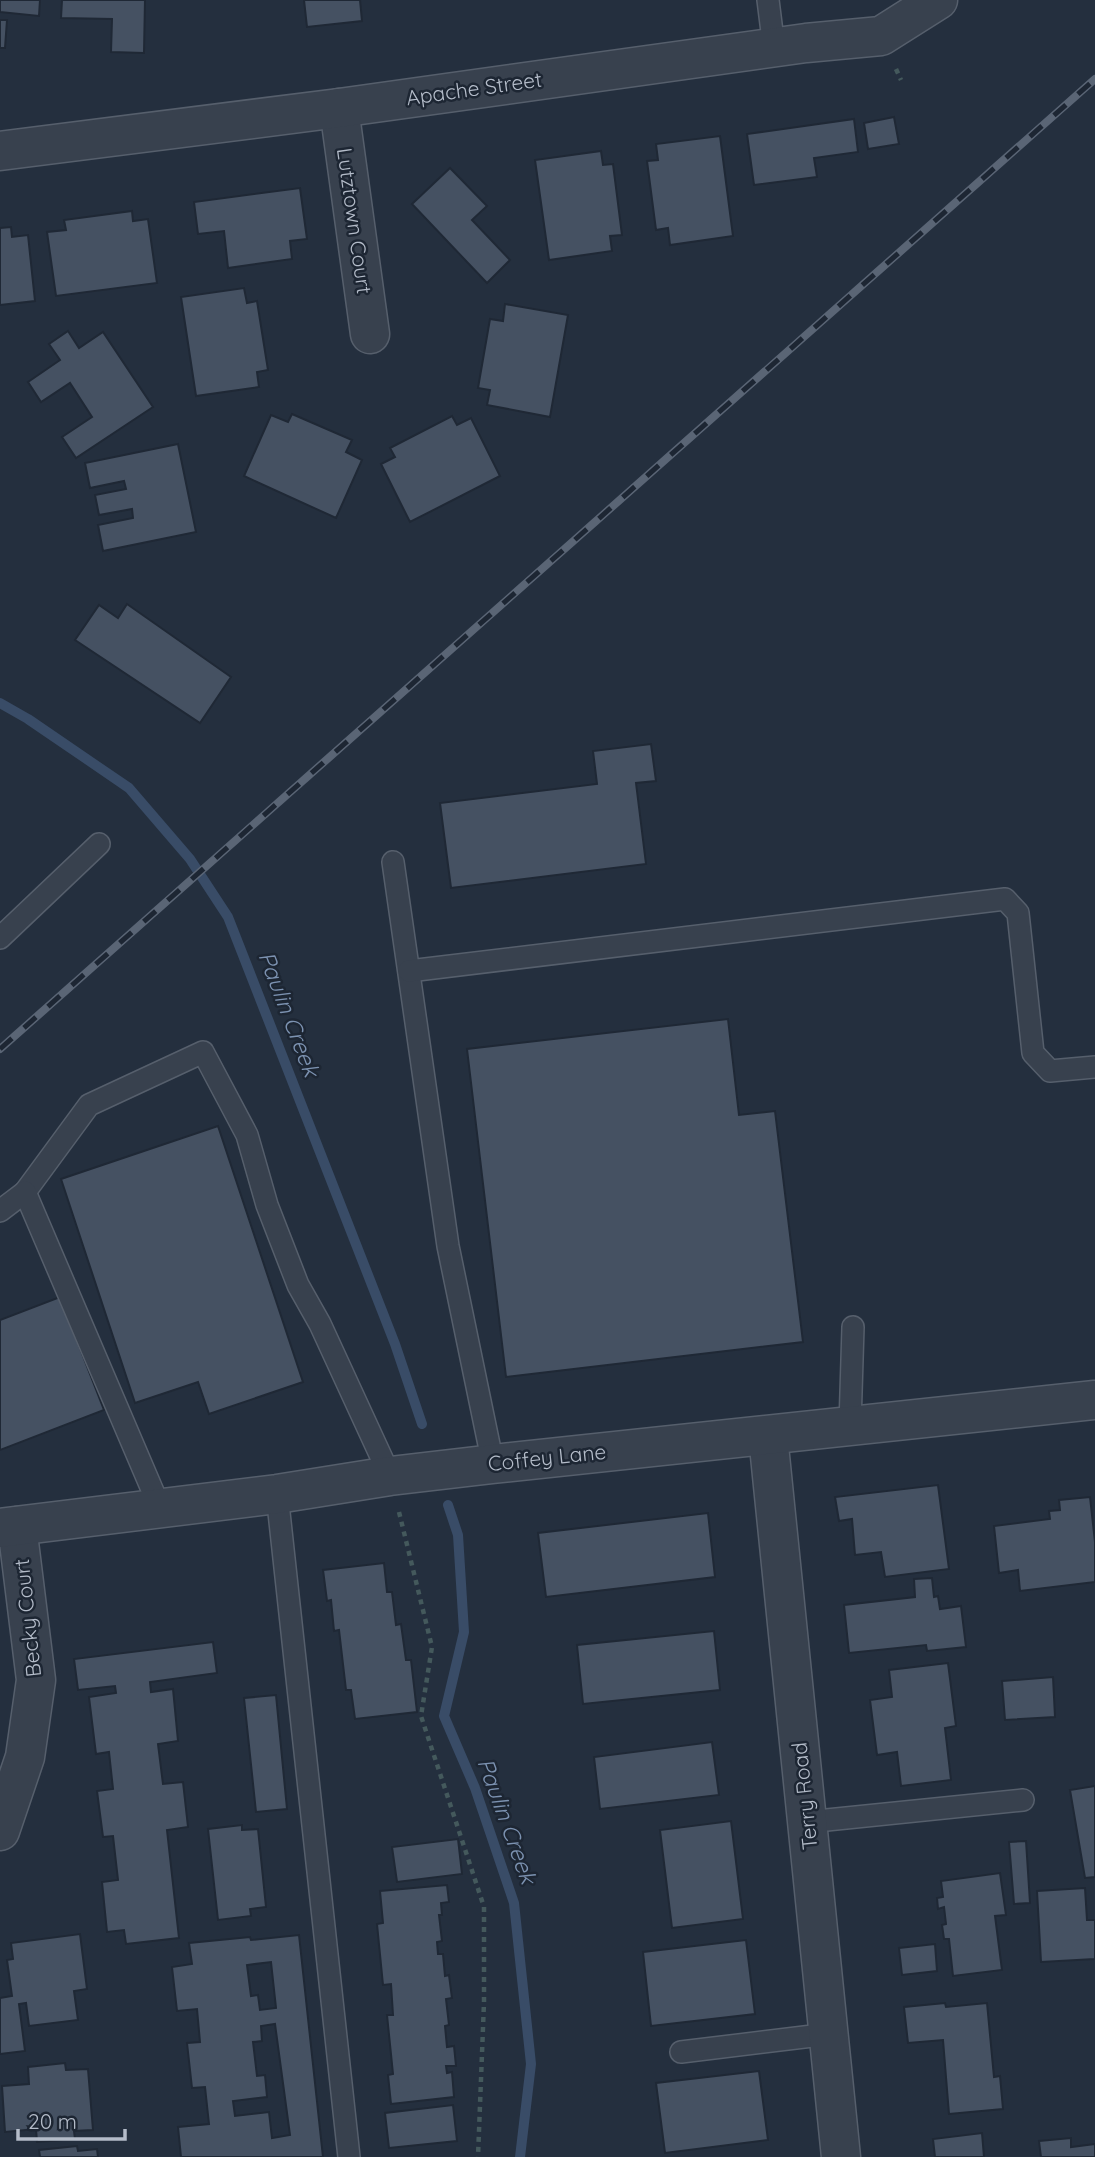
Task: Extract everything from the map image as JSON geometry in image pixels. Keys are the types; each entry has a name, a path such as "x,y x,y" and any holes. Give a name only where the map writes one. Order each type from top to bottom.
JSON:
{"street":[{"name":"Apache Street","path":"0,151 881,36 938,0"},
{"name":"Lutztown Court","path":"339,108 370,334"},
{"name":"Coffey Lane","path":"8,1527 277,1494 390,1476 1095,1400"},
{"name":"Terry Road","path":"768,1436 841,2157"},
{"name":"Becky Court","path":"0,1831 25,1757 36,1681 8,1527"}],"lane":[{"path":"768,0 774,48"},
{"path":"0,938 99,844"},
{"path":"393,862 448,1246 494,1464"},
{"path":"409,971 1005,899 1018,913 1032,1053 1050,1071 1095,1067"},
{"path":"0,1211 25,1192 89,1105 203,1052 247,1135 267,1205 298,1285 320,1324 390,1476"},
{"path":"25,1192 160,1508"},
{"path":"850,1425 853,1327"},
{"path":"277,1494 349,2157"},
{"path":"807,1822 1023,1800"},
{"path":"681,2052 829,2034"}],"path":[{"path":"390,1476 432,1647 421,1716 484,1907 484,2003 478,2157"}],"building":[{"path":"0,0 40,0 39,16 0,12"},
{"path":"62,0 145,0 144,53 111,52 112,19 61,18"},
{"path":"304,0 360,0 362,21 307,27"},
{"path":"0,20 7,20 5,48 0,48"},
{"path":"894,117 899,144 868,149 864,123"},
{"path":"854,119 858,152 814,158 817,177 754,185 747,134"},
{"path":"720,136 733,236 670,245 668,228 656,230 647,161 658,160 656,144"},
{"path":"601,151 603,165 613,164 622,235 610,236 612,251 549,260 535,160"},
{"path":"450,168 487,206 472,220 510,260 487,283 412,204"},
{"path":"300,188 307,239 290,241 292,259 228,268 224,231 198,234 194,202"},
{"path":"132,211 133,221 148,219 157,283 56,296 47,232 66,230 64,220"},
{"path":"11,227 12,237 28,235 35,301 0,305 0,228"},
{"path":"244,288 247,303 257,301 268,370 257,372 259,387 196,396 181,297"},
{"path":"505,304 568,315 550,417 487,405 490,390 478,388 490,319 503,321"},
{"path":"68,331 79,348 103,332 153,407 76,458 62,437 92,417 70,383 41,402 28,382 60,360 49,344"},
{"path":"292,414 352,440 346,452 362,460 336,518 244,476 271,415 288,422"},
{"path":"452,416 457,425 471,418 500,476 410,522 381,464 395,457 390,448"},
{"path":"178,444 196,532 103,551 98,525 133,518 132,509 99,515 95,495 126,489 124,481 90,488 85,463"},
{"path":"127,604 231,677 200,723 75,640 99,605 118,618"},
{"path":"651,744 656,781 636,783 646,864 451,888 440,803 597,784 593,751"},
{"path":"728,1019 739,1115 775,1111 803,1342 506,1377 467,1049"},
{"path":"218,1126 303,1382 209,1414 198,1382 135,1403 61,1179"},
{"path":"60,1297 104,1410 0,1450 0,1320"},
{"path":"938,1485 949,1569 885,1577 881,1552 855,1555 852,1519 839,1521 835,1497"},
{"path":"1090,1497 1095,1542 1095,1582 1020,1591 1018,1570 999,1573 994,1526 1050,1519 1049,1511 1060,1510 1059,1500"},
{"path":"708,1513 715,1577 546,1597 538,1533"},
{"path":"384,1563 387,1592 392,1592 396,1625 401,1624 406,1660 411,1660 417,1712 355,1719 351,1690 346,1690 339,1630 334,1631 331,1600 327,1601 323,1570"},
{"path":"932,1578 934,1597 938,1596 940,1609 961,1606 966,1647 927,1651 926,1645 849,1653 844,1605 915,1597 914,1579"},
{"path":"714,1631 720,1690 583,1704 577,1645"},
{"path":"213,1642 217,1673 150,1682 151,1692 173,1689 178,1741 158,1744 163,1784 183,1782 188,1827 167,1830 179,1938 126,1944 124,1930 107,1932 102,1882 118,1880 113,1836 103,1837 97,1791 113,1789 109,1752 96,1754 89,1697 116,1693 115,1686 78,1690 74,1659"},
{"path":"948,1663 956,1726 945,1728 951,1780 901,1786 897,1752 877,1755 870,1700 892,1697 889,1670"},
{"path":"1053,1677 1055,1717 1005,1720 1002,1681"},
{"path":"276,1695 287,1809 256,1812 244,1698"},
{"path":"712,1742 719,1795 600,1809 594,1757"},
{"path":"1095,1786 1095,1877 1085,1878 1070,1790"},
{"path":"731,1821 743,1919 672,1928 660,1830"},
{"path":"242,1825 242,1830 258,1829 266,1907 250,1909 251,1916 218,1920 208,1829"},
{"path":"458,1839 462,1874 397,1882 392,1847"},
{"path":"1026,1841 1030,1903 1014,1904 1009,1842"},
{"path":"1000,1873 1006,1915 995,1916 1002,1970 953,1976 949,1939 944,1939 942,1925 946,1924 944,1907 938,1909 937,1898 943,1897 941,1881"},
{"path":"447,1885 449,1902 441,1903 442,1915 439,1915 442,1941 437,1942 438,1954 443,1954 445,1976 449,1975 452,1998 446,1999 449,2025 445,2026 447,2047 454,2046 456,2066 446,2066 447,2073 452,2072 454,2097 391,2104 388,2075 393,2074 387,2015 393,2015 391,1984 383,1985 377,1924 383,1923 380,1891"},
{"path":"1085,1888 1087,1920 1095,1920 1095,1959 1041,1962 1037,1891"},
{"path":"80,1934 87,1989 74,1991 78,2020 29,2026 26,2003 19,2004 25,2051 0,2054 0,1998 12,1996 7,1960 13,1959 11,1943"},
{"path":"299,1935 323,2157 181,2157 178,2127 209,2124 205,2087 192,2088 187,2043 200,2042 197,2009 177,2011 172,1967 192,1964 189,1943 250,1937 251,1940","holes":["271,1962 276,2008 260,2010 258,1995 251,1996 247,1965","275,2024 290,2135 272,2138 269,2112 235,2116 233,2101 267,2097 265,2075 257,2076 253,2042 262,2041 261,2026"]},
{"path":"746,1940 755,2014 651,2026 643,1952"},
{"path":"935,1944 937,1971 902,1975 899,1948"},
{"path":"945,2003 946,2007 987,2003 994,2077 1000,2076 1003,2109 949,2114 943,2040 908,2043 904,2007"},
{"path":"65,2063 66,2070 88,2069 93,2130 74,2131 75,2139 37,2142 36,2129 5,2132 2,2086 29,2084 28,2067"},
{"path":"759,2071 768,2140 665,2153 656,2083"},
{"path":"453,2105 457,2141 389,2148 385,2113"},
{"path":"982,2133 984,2157 935,2157 933,2139"},
{"path":"1071,2138 1071,2147 1095,2144 1095,2157 1041,2157 1039,2141"},
{"path":"77,2146 78,2151 97,2149 98,2157 40,2157 39,2150"}],"waterway":[{"name":"Paulin Creek","path":"0,703 129,788 190,859 228,917 395,1344 422,1424"},
{"name":"Paulin Creek","path":"448,1505 458,1535 464,1632 444,1716 475,1788 514,1903 531,2064 520,2157"}],"railway":[{"path":"0,1049 1095,79"}]}
